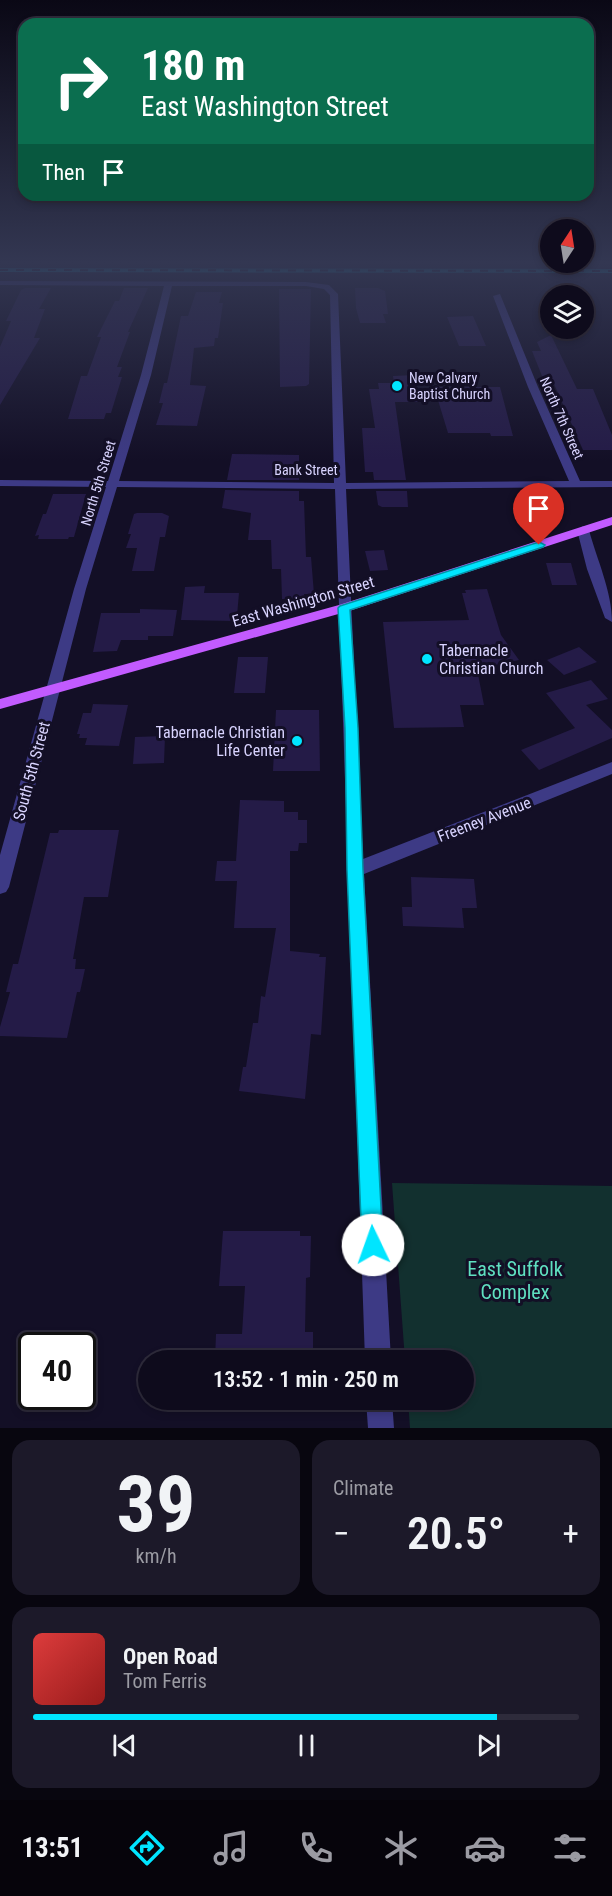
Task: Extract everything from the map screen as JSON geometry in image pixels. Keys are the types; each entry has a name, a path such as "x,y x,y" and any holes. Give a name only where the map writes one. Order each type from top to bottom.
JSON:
{"main road":[{"name":"East Washington Street","path":"0,704 344,608 612,520"}],"street":[{"name":"North 5th Street","path":"53,691 80,588 114,484 158,328"},
{"path":"335,328 344,608 378,1350"},
{"name":"North 7th Street","path":"510,328 576,484"},
{"name":"Bank Street","path":"0,483 340,486 612,484"},
{"path":"583,530 593,569 612,618"},
{"name":"South 5th Street","path":"0,887 53,691"},
{"name":"Freeney Avenue","path":"355,870 612,768"},
{"path":"380,1410 381,1428"}],"green space":[{"name":"East Suffolk Complex","path":"392,1183 612,1186 612,1428 410,1428 409,1410 474,1410 474,1350 404,1350"}],"building":[{"path":"8,328 38,328 34,338 40,338 0,405 0,347"},
{"path":"102,328 130,328 117,367 122,367 118,377 122,377 111,413 106,413 104,419 68,419 81,376 87,376 101,337 97,337"},
{"path":"179,328 219,328 214,346 194,348 190,385 206,386 197,426 156,425 163,403 159,403 164,383 167,383"},
{"path":"279,328 310,328 309,384 280,387"},
{"path":"451,328 478,328 486,346 459,346"},
{"path":"543,339 553,339 577,389 593,389 612,435 612,450 583,450 551,377 542,376 532,351 541,351 537,342"},
{"path":"414,375 419,402 395,402 406,480 374,480 373,472 365,472 362,428 375,428 369,389 379,389 378,383 394,383 393,376"},
{"path":"434,387 500,387 513,436 491,436 490,433 448,433"},
{"path":"232,454 299,455 299,480 227,480"},
{"path":"225,490 299,491 299,501 304,501 306,557 311,557 314,594 304,594 305,599 282,599 281,569 272,569 271,540 248,540 251,513 222,508"},
{"path":"376,491 407,491 408,507 378,505"},
{"path":"53,494 86,494 74,537 38,539 39,535 35,536"},
{"path":"162,513 169,516 165,537 160,537 154,571 132,571 137,548 126,548 134,514"},
{"path":"384,550 388,570 370,571 365,551"},
{"path":"546,563 571,563 577,585 552,585"},
{"path":"205,586 204,593 239,593 237,616 234,621 181,620 185,587"},
{"name":"Tabernacle Christian Church","path":"487,589 501,635 519,660 477,669 484,705 460,705 464,727 394,728 383,622 469,620 462,593 466,593 465,590"},
{"path":"140,609 177,610 173,636 148,636 148,640 121,640 117,651 93,652 101,613 140,613"},
{"path":"579,647 597,662 564,675 547,660"},
{"path":"238,657 268,657 265,693 234,693"},
{"path":"591,680 608,699 586,705 612,730 612,738 539,770 521,750 575,728 546,693"},
{"path":"93,704 128,705 119,746 85,745 87,738 79,738 80,734 77,734 83,713 91,713"},
{"name":"Tabernacle Christian Life Center","path":"276,710 319,710 320,771 273,771"},
{"path":"165,736 164,763 133,764 135,737"},
{"path":"240,800 284,801 284,812 298,812 298,820 307,820 307,843 299,843 298,851 290,851 290,951 320,954 319,957 326,957 321,1035 311,1034 305,1099 239,1091 243,1067 246,1067 253,1023 258,1023 261,996 265,997 276,928 234,928 237,881 215,881 217,861 236,861"},
{"path":"59,830 119,830 108,897 84,897 73,959 76,959 75,969 85,969 80,992 77,992 67,1038 0,1036 0,1027 10,992 6,992 13,964 18,964 50,833 58,833"},
{"path":"411,877 474,879 477,908 462,908 464,928 403,926 402,907 412,907"},
{"path":"223,1231 300,1231 300,1236 311,1236 310,1277 306,1278 305,1332 313,1332 313,1350 215,1350 216,1334 242,1334 245,1286 219,1286"}],"place":[{"name":"New Calvary Baptist Church","path":"397,386"},
{"name":"Tabernacle Christian Church","path":"427,659"},
{"name":"Tabernacle Christian Life Center","path":"297,741"}],"route":[{"path":"373,1245 344,608 539,545"}]}
